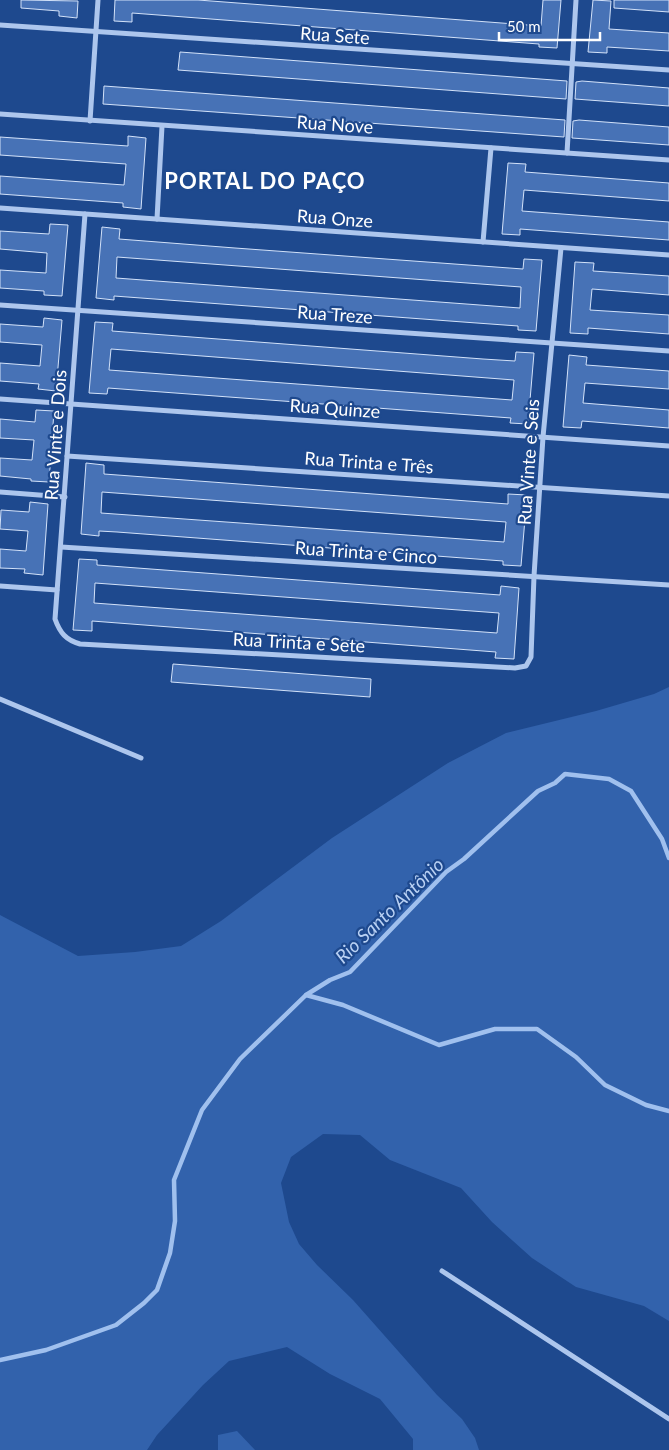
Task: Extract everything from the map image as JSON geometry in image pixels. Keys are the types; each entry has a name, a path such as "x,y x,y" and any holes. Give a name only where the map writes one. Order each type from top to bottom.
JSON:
{"street":[{"path":"90,121 98,0"},
{"path":"566,153 576,0"},
{"name":"Rua Sete","path":"0,25 96,33 669,70"},
{"name":"Rua Nove","path":"0,114 669,160"},
{"path":"157,219 162,126"},
{"path":"483,242 491,148"},
{"name":"Rua Onze","path":"0,208 669,255"},
{"name":"Rua Vinte e Dois","path":"80,644 70,641 62,635 55,619 84,214"},
{"name":"Rua Vinte e Seis","path":"516,668 526,666 531,657 543,436 561,248"},
{"name":"Rua Treze","path":"0,305 669,351"},
{"name":"Rua Quinze","path":"0,399 669,446"},
{"name":"Rua Trinta e Três","path":"67,456 669,496"},
{"path":"0,492 64,497"},
{"name":"Rua Trinta e Cinco","path":"61,547 669,585"},
{"path":"0,586 57,590"},
{"name":"Rua Trinta e Sete","path":"80,644 516,668"},
{"path":"0,699 141,758"},
{"path":"442,1271 669,1419"}],"shaded area":[{"path":"669,687 669,1321 644,1306 576,1287 532,1258 492,1222 461,1188 390,1160 360,1135 323,1134 291,1157 281,1183 289,1222 299,1244 317,1265 353,1300 437,1395 462,1419 475,1438 479,1450 413,1450 413,1439 380,1399 330,1374 287,1347 229,1361 203,1385 157,1435 147,1450 0,1450 0,915 78,956 135,952 181,946 221,921 332,838 448,763 506,733 596,711 654,694"},
{"path":"237,1431 255,1450 218,1450 218,1435"}],"building":[{"path":"21,0 78,1 77,18 59,16 59,11 21,8"},
{"path":"115,0 198,0 541,26 543,0 561,0 557,48 539,47 539,44 132,13 132,22 114,21"},
{"path":"593,0 611,1 609,29 669,33 669,51 607,47 607,53 588,52"},
{"path":"614,0 669,0 669,12 614,8"},
{"path":"180,52 567,81 566,99 178,70"},
{"path":"576,82 669,88 669,106 575,99"},
{"path":"104,86 565,120 564,137 103,104"},
{"path":"573,121 669,127 669,145 572,138"},
{"path":"128,136 146,138 141,209 123,207 123,203 0,194 0,176 124,185 126,164 0,155 0,137 128,146"},
{"path":"508,163 526,164 525,172 669,183 669,201 524,190 522,211 669,222 669,240 520,229 520,235 502,234"},
{"path":"50,224 68,225 62,296 44,295 44,291 0,288 0,270 46,273 47,253 0,249 0,231 49,234"},
{"path":"102,227 120,229 119,239 235,248 523,269 524,259 542,260 536,331 518,330 518,326 114,296 114,300 96,298","holes":["117,257 521,287 520,308 116,278"]},
{"path":"575,262 594,263 593,271 669,276 669,295 592,289 590,310 669,315 669,334 588,328 588,334 570,333"},
{"path":"44,318 62,320 56,391 38,389 39,384 0,381 0,363 40,366 42,345 0,342 0,324 43,327"},
{"path":"95,322 113,323 112,331 483,359 515,361 516,352 534,353 528,424 510,423 511,418 108,388 107,394 89,393","holes":["111,349 514,380 512,400 109,370"]},
{"path":"569,355 587,357 586,365 669,371 669,389 585,383 583,403 669,410 669,428 582,421 581,428 563,427"},
{"path":"36,410 54,411 49,482 0,476 0,458 32,460 34,440 0,438 0,419 35,422"},
{"path":"86,463 104,465 104,474 508,504 508,494 527,495 521,566 503,565 503,561 117,532 99,531 99,536 81,534","holes":["102,492 506,522 504,542 101,513"]},
{"path":"30,502 48,504 43,575 24,573 25,569 0,568 0,549 26,551 28,531 0,529 1,510 29,512"},
{"path":"79,559 97,560 97,565 500,595 501,586 519,588 514,659 495,658 496,652 92,621 92,631 73,630","holes":["95,583 499,613 497,633 94,603"]},
{"path":"173,664 371,679 370,697 171,682"}],"waterway":[{"name":"Rio Santo Antônio","path":"0,1360 46,1350 116,1325 157,1290 170,1253 175,1221 174,1180 202,1110 240,1059 306,995 330,980 350,972 446,872 464,859 538,791 555,783 565,774 609,779 631,791 662,839 669,858"},
{"path":"306,995 343,1005 439,1045 495,1029 537,1029 576,1057 605,1085 646,1105 669,1111"}],"district":[{"name":"PORTAL DO PAÇO","path":"265,180"}]}
